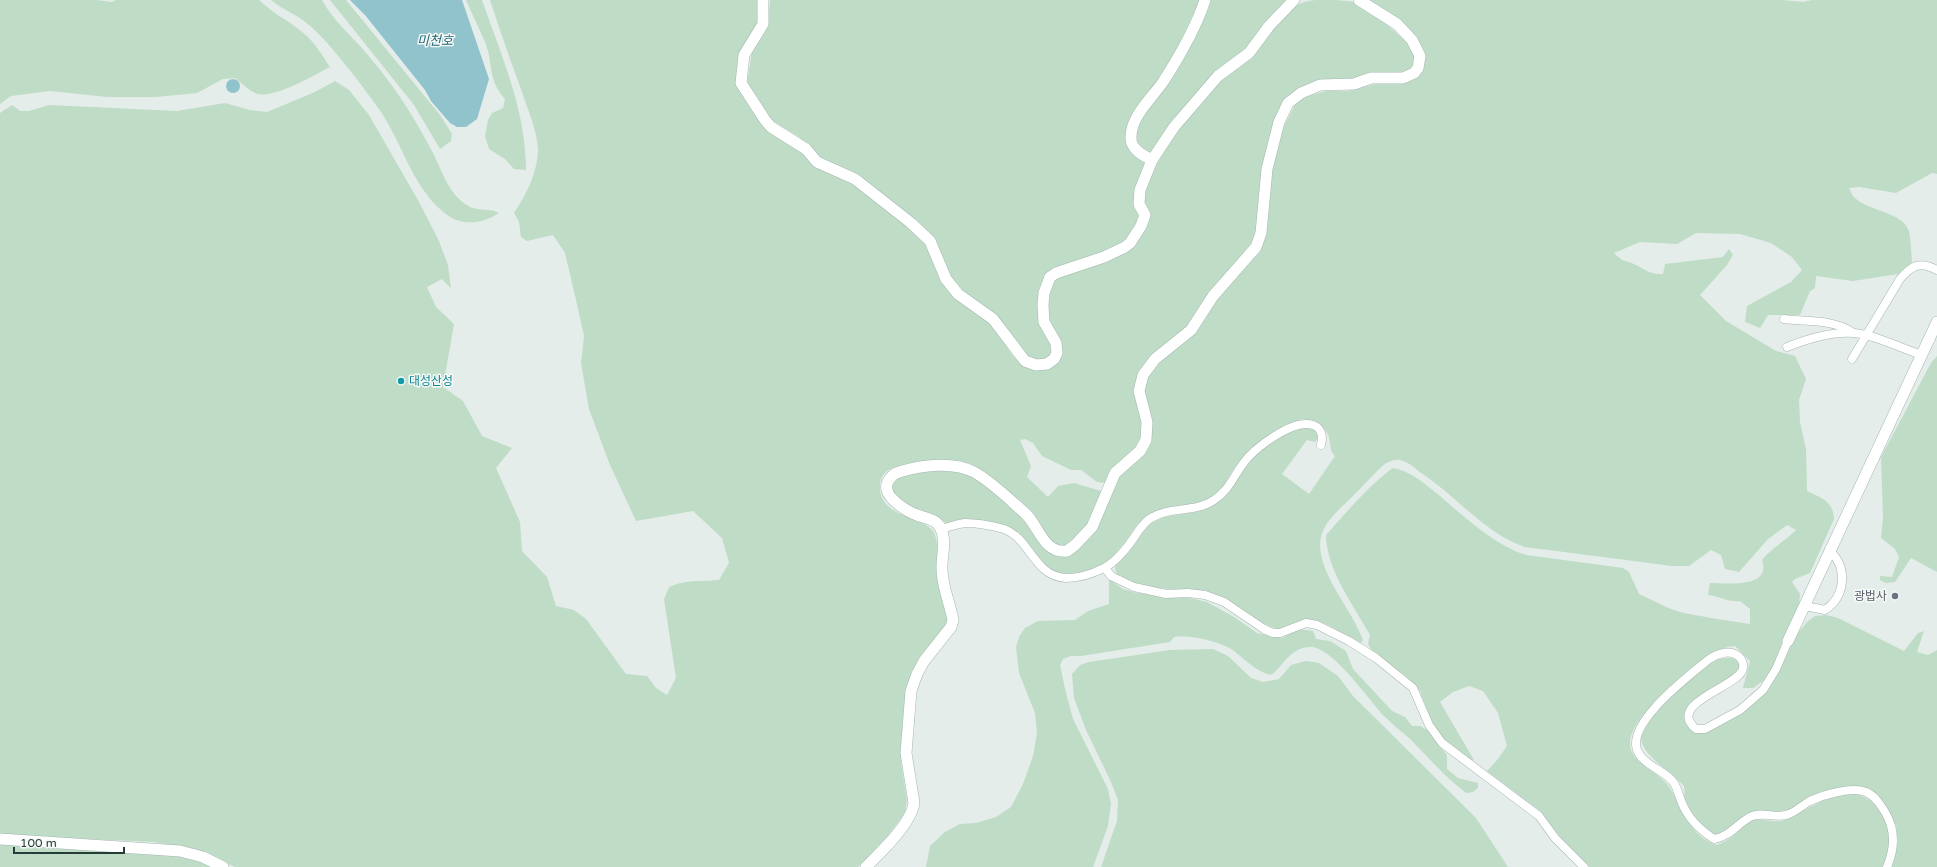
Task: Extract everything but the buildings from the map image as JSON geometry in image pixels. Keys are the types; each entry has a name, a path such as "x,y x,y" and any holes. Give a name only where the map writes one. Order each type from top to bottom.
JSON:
{"street":[{"path":"763,0 763,24 744,55 741,83 764,120 771,127 806,149 817,162 855,179 911,223 930,241 946,279 958,294 993,319 1025,361 1036,365 1047,364 1054,359 1056,353 1056,343 1044,322 1043,311 1044,293 1050,277 1056,273 1104,257 1130,243 1140,226 1144,215 1139,204 1138,196 1152,160 1174,127 1218,76 1249,53 1270,26 1294,0"},
{"path":"1152,160 1139,153 1132,144 1130,137 1135,123 1175,62 1205,0"},
{"path":"866,867 894,836 913,810 914,803 906,753 911,691 917,674 924,661 951,627 953,620 942,568 945,543 941,529 938,524 926,517 916,515 892,497 887,491 887,483 894,474 907,470 948,466 961,467 974,472 1026,514 1032,520 1039,534 1048,545 1055,550 1067,551 1075,545 1092,527 1115,473 1140,452 1146,440 1147,422 1139,391 1143,375 1155,359 1192,330 1214,296 1256,247 1261,234 1267,168 1279,122 1288,103 1301,93 1320,85 1345,86 1372,78 1403,78 1409,76 1418,68 1420,56 1412,40 1397,24 1360,0"},
{"path":"1852,359 1900,279 1908,269 1920,265 1937,270"},
{"path":"1784,319 1828,323 1847,328 1853,333"},
{"path":"1887,867 1893,848 1894,836 1891,822 1878,801 1865,792 1840,792 1826,795 1809,802 1786,816 1756,815 1750,817 1722,838 1714,839 1691,819 1673,782 1644,760 1636,749 1635,740 1650,712 1716,654 1737,654 1742,661 1743,669 1738,678 1726,686 1707,694 1690,709 1688,716 1696,729 1705,729 1751,703 1770,681 1937,322"},
{"path":"1787,347 1808,338 1853,333 1866,335 1922,355"},
{"path":"941,529 965,523 1004,530 1016,537 1046,573 1056,577 1074,578 1105,568 1122,554 1142,525 1151,518 1163,513 1199,507 1213,501 1227,490 1243,463 1270,440 1287,429 1301,424 1315,426 1320,430 1323,438 1321,445"},
{"path":"1805,606 1824,610 1831,606 1840,594 1843,573 1837,558 1831,552"},
{"path":"1105,568 1111,576 1134,587 1166,594 1188,593 1205,595 1224,602 1264,629 1273,633 1280,633 1306,623 1317,625 1349,641 1376,658 1413,688 1429,724 1442,742 1450,750 1539,816 1555,838 1584,867"},
{"path":"0,839 180,851 203,857 222,867"}],"green space":[{"path":"0,0 97,0 112,2 116,0 259,0 306,36 318,48 330,67 295,85 275,93 258,94 235,78 223,79 197,93 156,97 107,97 50,91 11,96 0,104"},
{"path":"271,0 322,0 326,8 337,22 377,66 404,102 434,155 445,179 456,196 466,205 476,209 490,210 499,213 481,221 462,222 450,217 437,207 418,181 379,109 346,65 309,25"},
{"path":"330,0 346,0 440,115 452,134 451,141 440,149 414,105"},
{"path":"466,0 482,0 504,62 522,126 526,170 514,169 505,159 489,149 485,136 488,120 492,113 503,108 505,99 499,92 493,78 488,50"},
{"path":"490,0 759,0 760,17 737,74 763,122 851,182 927,243 935,263 990,322 1012,355 1021,364 1054,364 1048,311 1049,290 1052,284 1059,277 1127,251 1145,209 1143,193 1157,164 1177,132 1215,83 1294,7 1309,1 1317,0 1339,0 1357,3 1377,15 1410,46 1418,58 1408,74 1369,75 1288,99 1255,243 1195,321 1141,372 1143,432 1136,450 1106,483 1097,482 1081,470 1071,470 1042,456 1033,443 1025,439 1020,440 1031,466 1027,477 1048,497 1058,486 1074,483 1101,491 1089,524 1071,545 1057,549 993,480 983,474 913,464 900,466 889,470 882,478 880,490 883,499 888,506 903,515 920,522 934,532 937,542 948,621 905,697 901,763 907,800 905,813 886,838 858,867 235,867 197,850 154,842 0,835 0,113 12,105 20,111 29,111 49,105 177,111 225,103 250,110 267,112 315,92 335,81 349,90 369,115 419,202 439,241 448,265 451,288 442,279 427,287 436,307 454,324 443,387 463,401 482,436 512,448 496,468 520,522 522,551 547,577 556,606 574,610 586,619 626,674 647,676 656,688 667,695 676,678 664,599 669,587 688,582 719,580 729,563 722,538 693,511 636,521 610,465 589,409 581,363 584,336 565,253 553,235 527,241 521,237 519,222 514,213 527,192 536,168 538,144 532,122"},
{"path":"770,0 1200,0 1171,61 1128,131 1148,164 1139,223 1124,244 1045,280 1052,354 1043,362 1030,358 959,287 949,274 940,252 830,162 819,156 799,137 768,118 747,83 753,46 768,21"},
{"path":"1209,0 1290,0 1246,50 1202,87 1171,121 1151,153 1146,155 1139,150 1135,132 1171,76"},
{"path":"1367,0 1782,0 1803,2 1812,0 1937,0 1937,174 1932,173 1896,193 1859,187 1849,188 1854,197 1868,206 1900,220 1909,231 1912,262 1898,274 1853,281 1816,276 1815,288 1810,291 1800,315 1768,315 1760,328 1745,322 1747,306 1791,282 1802,270 1792,257 1771,243 1740,234 1696,233 1677,244 1640,242 1614,253 1623,260 1649,272 1663,274 1665,264 1723,257 1729,249 1733,255 1727,265 1700,295 1726,321 1776,351 1795,356 1806,379 1799,400 1800,422 1806,449 1807,491 1822,498 1829,504 1834,519 1810,573 1795,579 1792,582 1800,594 1799,607 1785,635 1770,676 1753,688 1743,688 1750,661 1735,646 1723,648 1714,652 1666,692 1643,715 1635,727 1630,739 1631,750 1643,765 1666,783 1688,821 1700,836 1717,845 1732,836 1743,825 1753,820 1780,821 1836,796 1848,794 1861,796 1872,802 1882,815 1888,828 1889,847 1884,867 1589,867 1570,849 1539,810 1487,771 1507,746 1498,713 1483,691 1469,686 1453,692 1440,702 1474,760 1469,760 1451,747 1435,731 1420,691 1406,676 1372,651 1368,644 1370,635 1349,600 1336,574 1327,548 1326,535 1367,491 1393,468 1406,472 1418,479 1470,522 1503,545 1514,550 1526,555 1623,568 1629,572 1639,594 1678,612 1750,624 1750,609 1740,601 1732,601 1708,595 1710,583 1746,582 1754,580 1760,576 1763,569 1762,560 1796,530 1787,525 1768,539 1739,572 1725,569 1721,555 1711,550 1689,566 1672,566 1525,547 1510,541 1497,533 1447,492 1406,462 1401,460 1392,461 1382,466 1330,519 1321,536 1320,547 1327,573 1359,631 1363,640 1360,644 1334,628 1314,620 1302,620 1280,629 1274,628 1214,595 1205,592 1157,588 1131,583 1121,578 1115,569 1116,563 1131,549 1151,524 1162,518 1194,512 1209,508 1216,504 1225,496 1245,466 1256,455 1271,442 1288,432 1302,427 1316,431 1319,437 1315,442 1307,440 1282,474 1309,494 1335,456 1331,451 1327,432 1321,426 1308,420 1303,419 1284,427 1255,447 1239,462 1223,487 1214,496 1198,503 1161,510 1145,517 1141,520 1122,546 1105,564 1096,570 1089,572 1067,574 1054,572 1039,561 1014,531 948,524 939,518 911,509 893,495 891,482 898,477 929,471 959,471 972,476 996,492 1024,517 1047,548 1079,546 1117,476 1146,448 1142,388 1148,374 1157,362 1196,333 1220,296 1259,253 1264,237 1272,166 1280,134 1296,103 1308,96 1326,91 1348,91 1383,82 1408,82 1415,76 1425,55 1422,46 1414,35 1380,7"},
{"path":"1937,356 1937,572 1911,558 1895,582 1886,583 1880,580 1880,576 1892,577 1899,557 1895,549 1881,538 1883,517 1881,457 1931,363"},
{"path":"1109,579 1123,589 1137,593 1189,598 1207,602 1234,617 1257,633 1282,638 1299,629 1313,631 1316,639 1330,641 1346,651 1353,669 1392,711 1405,717 1412,726 1420,726 1427,730 1447,755 1447,769 1458,778 1478,783 1478,788 1473,792 1466,793 1451,780 1409,738 1384,716 1340,665 1321,650 1312,647 1300,649 1290,656 1274,673 1270,675 1264,673 1234,651 1221,644 1196,638 1174,637 1170,642 1081,656 1071,656 1063,659 1060,665 1073,719 1108,789 1111,804 1108,826 1093,867 926,867 930,846 945,832 960,824 976,823 996,817 1011,807 1023,784 1033,756 1037,733 1035,713 1019,673 1016,647 1019,637 1025,628 1038,621 1075,620 1088,611 1109,604"},
{"path":"1826,615 1838,618 1904,651 1918,633 1924,631 1917,652 1928,655 1937,650 1937,867 1892,867 1898,842 1896,825 1879,796 1870,789 1856,787 1839,788 1811,796 1790,810 1738,822 1718,835 1713,833 1703,827 1690,812 1685,802 1684,786 1659,764 1643,746 1641,739 1642,732 1657,711 1692,677 1709,663 1725,658 1739,661 1739,672 1708,692 1687,723 1691,730 1698,733 1728,721 1778,671 1797,634 1807,622 1815,616"},
{"path":"1213,649 1228,656 1251,678 1263,682 1279,679 1291,665 1306,661 1319,663 1338,676 1353,696 1476,818 1508,867 1101,867 1117,821 1118,800 1086,730 1074,698 1072,674 1080,665 1089,662 1170,650"},
{"path":"0,843 189,857 212,867 0,867"}],"water":[{"name":"미천호","path":"350,0 462,0 489,79 477,119 466,127 457,127 450,123 431,101 425,90 365,15"},
{"path":"230,79 236,79 240,83 240,89 236,93 230,93 226,89 226,83"}],"place":[{"name":"대성산성","path":"401,381"},
{"name":"광법사","path":"1895,596"}]}
